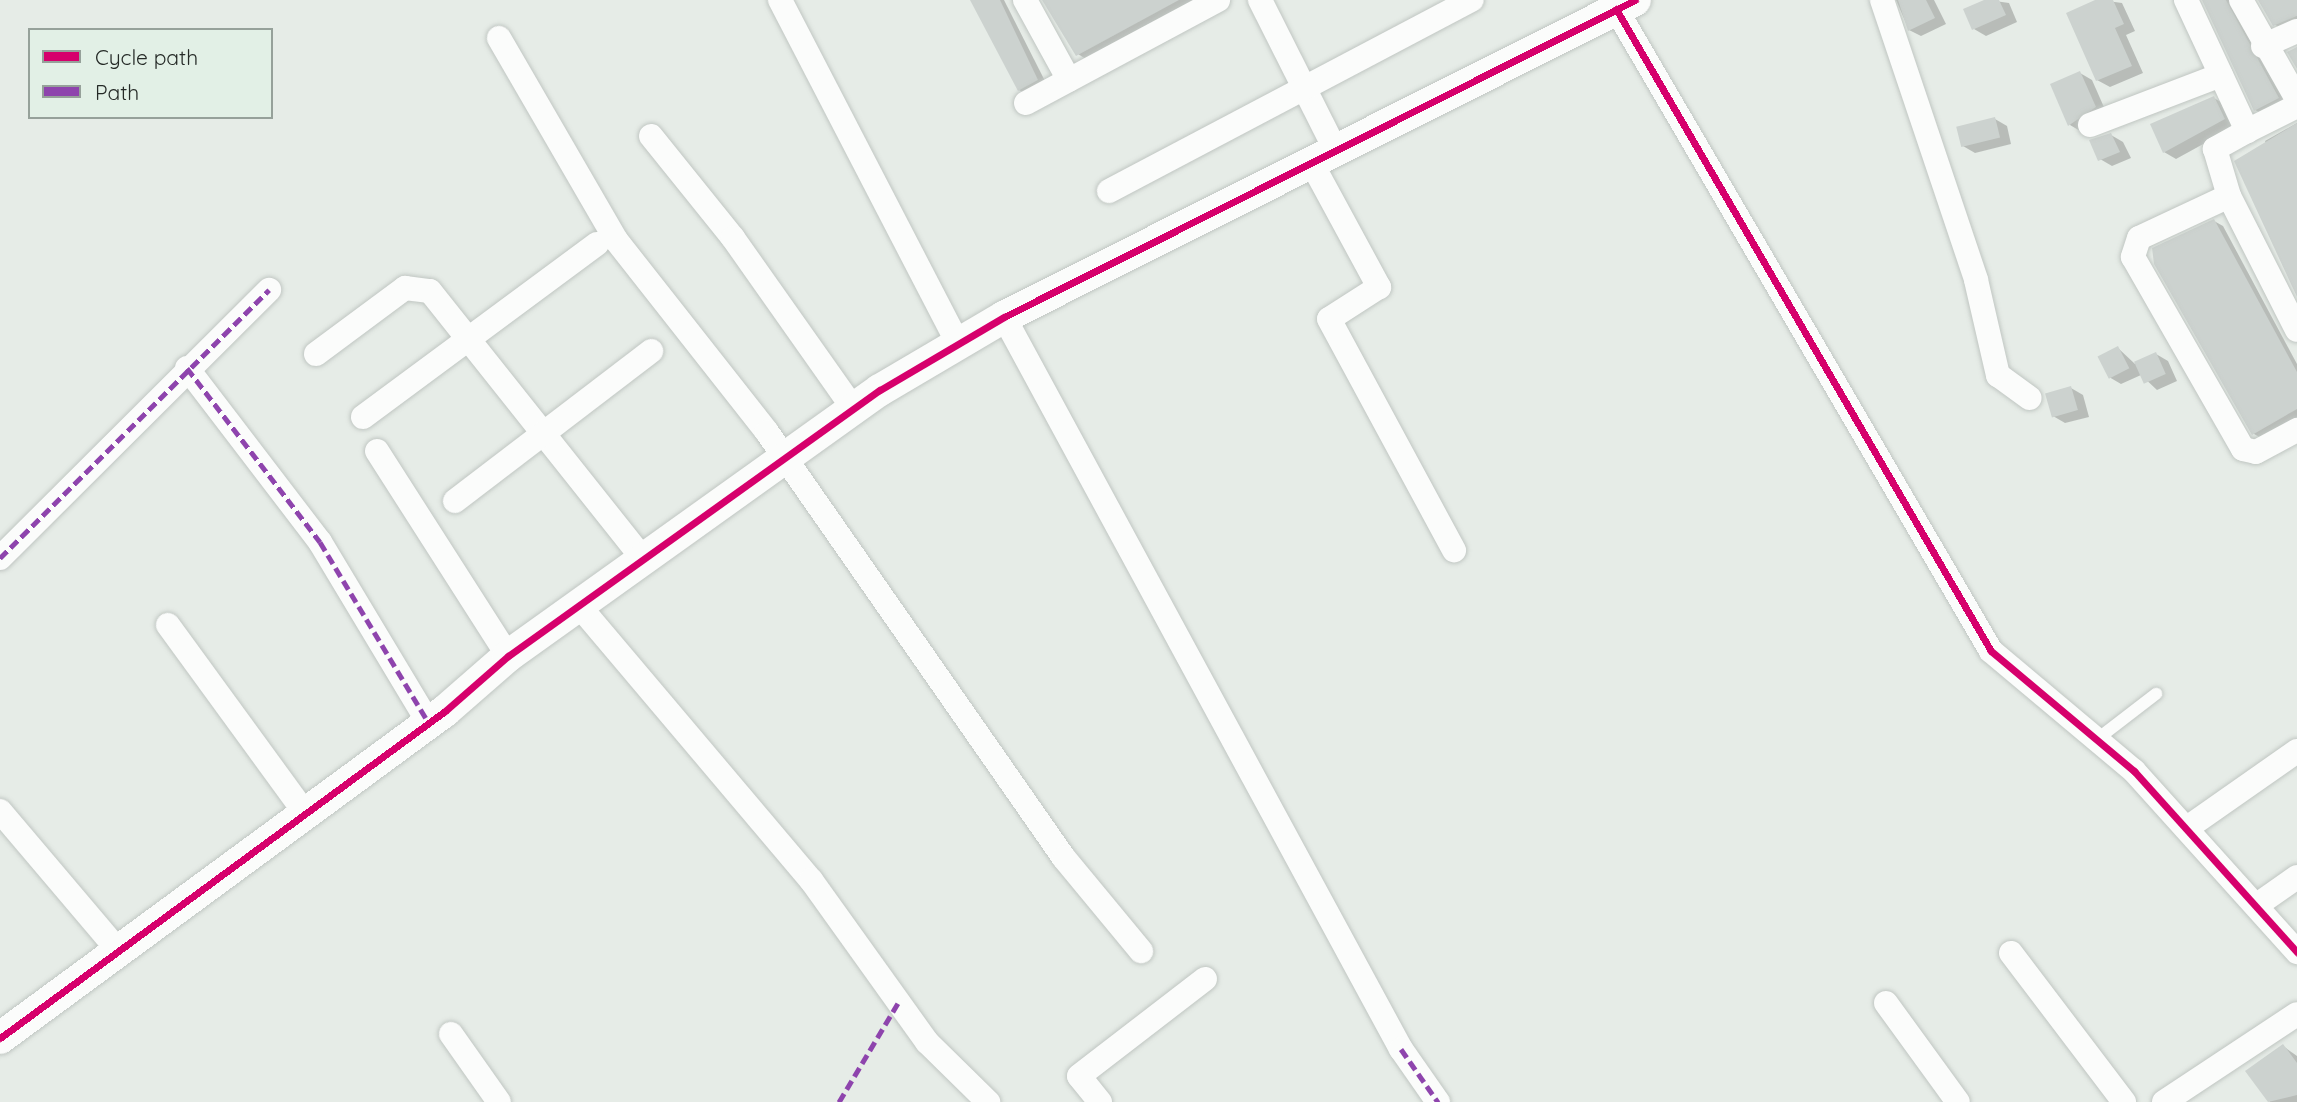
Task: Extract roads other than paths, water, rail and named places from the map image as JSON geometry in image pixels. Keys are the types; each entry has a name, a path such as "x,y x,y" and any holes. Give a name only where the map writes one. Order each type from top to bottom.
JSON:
{"street":[{"path":"780,0 949,330"},
{"path":"1025,0 1069,79"},
{"path":"1026,103 1218,0"},
{"path":"1260,0 1318,112 1326,149 1379,287 1329,319 1454,550"},
{"path":"1109,191 1472,0"},
{"path":"1882,0 1976,280 1998,375 2030,398"},
{"path":"2186,0 2246,131"},
{"path":"2241,0 2263,46 2297,99"},
{"path":"0,1038 116,948 296,800 427,720 508,656 589,615 643,560 784,454 844,395 949,330 1010,329 1326,149 1625,4 1957,602 1998,658 2096,740 2187,828 2297,952"},
{"path":"2263,46 2297,30"},
{"path":"499,38 616,240 784,454 1064,858 1141,951"},
{"path":"2090,125 2221,75"},
{"path":"2297,106 2215,149 2229,196 2297,331"},
{"path":"651,136 733,238 844,395"},
{"path":"2229,196 2139,238 2133,257 2244,449 2256,452 2297,430"},
{"path":"363,417 470,341 597,244"},
{"path":"316,354 414,284 429,291 643,560"},
{"path":"0,558 187,368 269,290"},
{"path":"1010,329 1401,1049 1438,1102"},
{"path":"455,501 651,351"},
{"path":"187,368 320,542 427,720"},
{"path":"377,451 508,656"},
{"path":"589,615 811,880 927,1042 988,1102"},
{"path":"168,625 296,800"},
{"path":"2187,828 2297,751"},
{"path":"0,811 116,948"},
{"path":"2257,905 2297,877"},
{"path":"2011,953 2124,1102"},
{"path":"1100,1102 1079,1076 1205,979"},
{"path":"1885,1003 1958,1102"},
{"path":"2164,1102 2297,1014"},
{"path":"451,1034 499,1102"}],"lane":[{"path":"2096,740 2156,694"}]}
